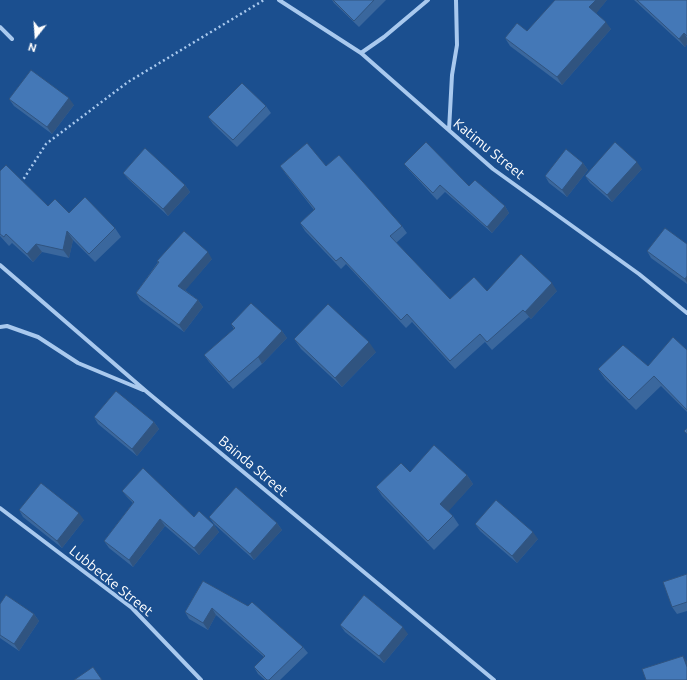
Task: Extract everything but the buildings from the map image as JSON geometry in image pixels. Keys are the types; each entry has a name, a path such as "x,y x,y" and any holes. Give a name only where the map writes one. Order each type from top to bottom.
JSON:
{"street":[{"name":"Katimu Street","path":"279,0 361,53 493,169 639,274 687,313"},
{"path":"361,53 384,37 428,0"},
{"path":"449,130 452,75 457,45 456,0"},
{"path":"0,28 12,39"},
{"name":"Bainda Street","path":"0,265 147,392 494,680"},
{"path":"0,327 7,326 38,337 78,363 147,392"},
{"name":"Lubbecke Street","path":"0,508 132,608 201,680"}],"path":[{"path":"17,189 46,144 128,82 264,0"}]}
